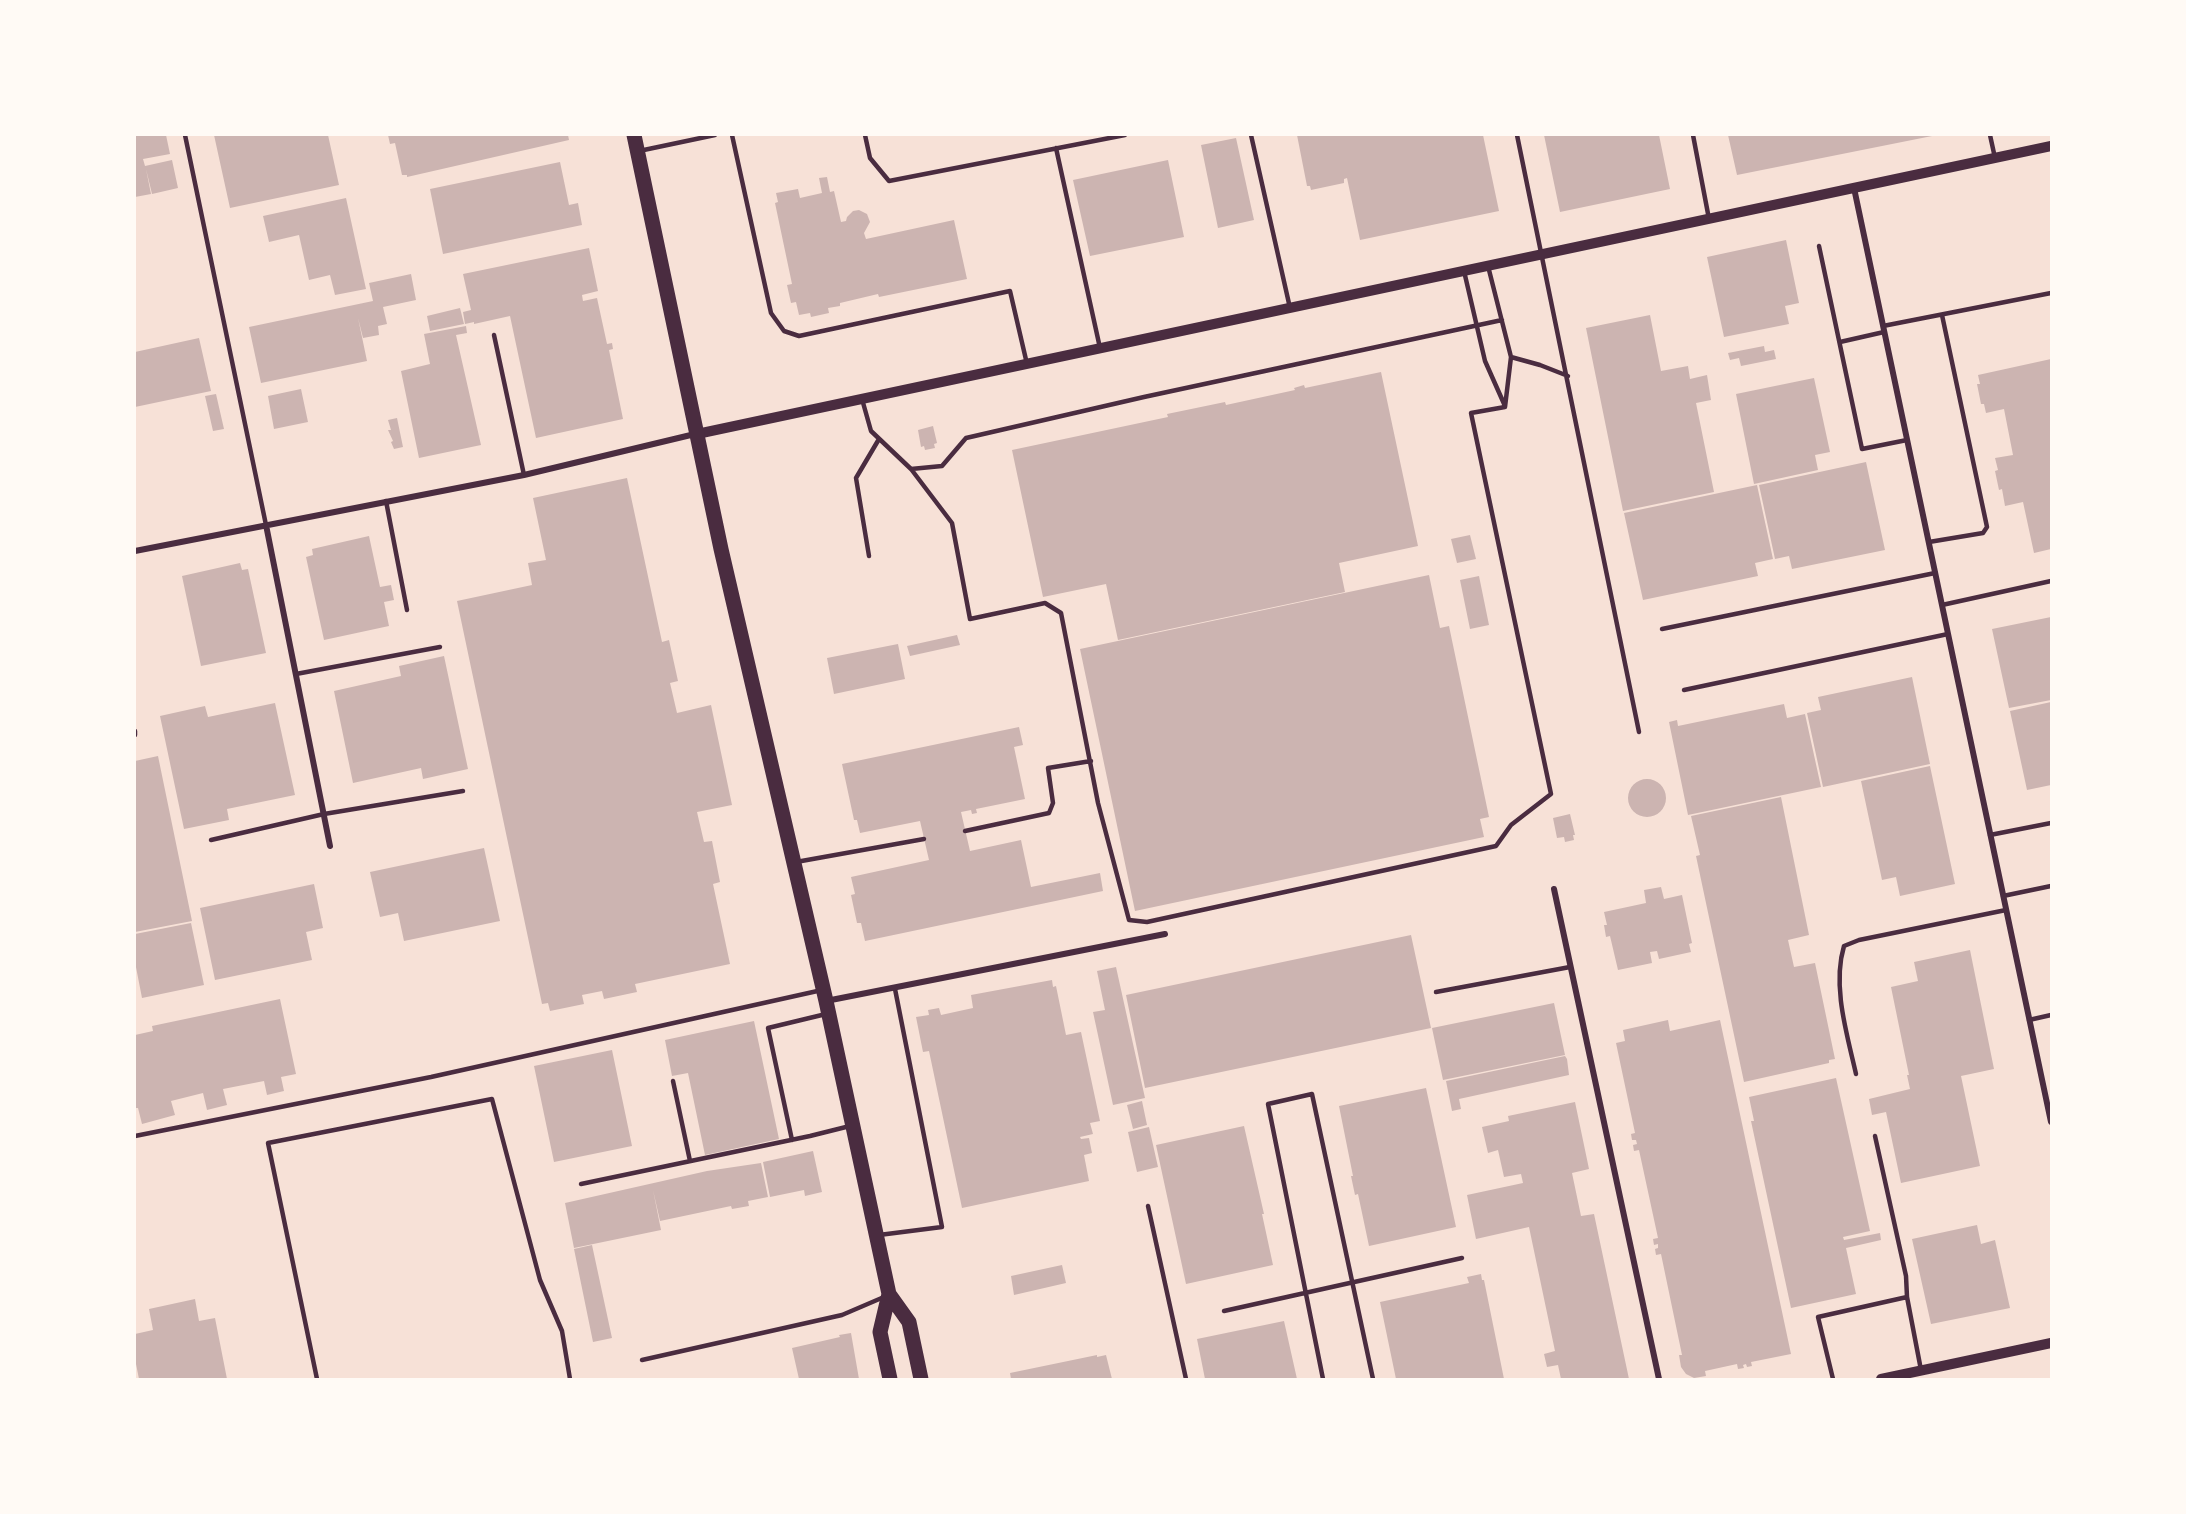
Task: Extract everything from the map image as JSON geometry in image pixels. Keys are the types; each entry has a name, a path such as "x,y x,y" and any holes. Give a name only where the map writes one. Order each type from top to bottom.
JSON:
{"main road":[{"path":"634,135 697,434 826,1002 875,1236 889,1294 909,1322 921,1379"},
{"path":"889,1294 880,1332 890,1379"}],"street":[{"path":"135,551 524,475 697,434 2051,146"},
{"path":"1854,188 2051,1120"},
{"path":"266,525 330,846"},
{"path":"1554,889 1659,1379"},
{"path":"826,1002 1165,934"},
{"path":"1881,1379 2051,1343"}],"lane":[{"path":"185,135 266,525"},
{"path":"637,151 715,135"},
{"path":"732,135 771,313 784,332 799,336 1011,291 1027,364"},
{"path":"865,135 870,158 889,181 1125,135"},
{"path":"1251,135 1290,308"},
{"path":"1517,135 1639,732"},
{"path":"1693,135 1709,219"},
{"path":"1990,135 1995,158"},
{"path":"1056,148 1100,348"},
{"path":"1819,246 1862,449 1907,440"},
{"path":"1488,266 1511,357 1505,406"},
{"path":"1464,271 1485,361 1505,406"},
{"path":"1840,342 1942,315 2051,293"},
{"path":"1929,542 1983,533 1987,527 1942,315"},
{"path":"911,469 942,466 966,438 1502,320"},
{"path":"494,335 524,475"},
{"path":"1511,357 1568,376"},
{"path":"862,399 871,431 911,469 952,523 970,619 1046,603 1062,613 1098,803 1129,920 1147,922 1496,846 1511,825 1551,794 1471,413 1505,406"},
{"path":"869,556 856,478 879,439"},
{"path":"386,501 407,610"},
{"path":"1662,629 1935,573"},
{"path":"1942,605 2051,581"},
{"path":"1684,690 1948,634"},
{"path":"296,674 440,647"},
{"path":"965,831 1049,813 1053,802 1048,768 1091,761"},
{"path":"211,840 324,814 463,791"},
{"path":"1990,835 2051,823"},
{"path":"794,863 924,839"},
{"path":"2003,896 2051,886"},
{"path":"1856,1074 1841,1006 1840,964 1844,946 1859,940 2006,910"},
{"path":"1436,992 1570,967"},
{"path":"875,1236 942,1227 895,989"},
{"path":"135,1136 826,1002"},
{"path":"792,1140 768,1028 826,1002"},
{"path":"2029,1020 2051,1015"},
{"path":"673,1081 690,1161"},
{"path":"1323,1379 1268,1104 1312,1094 1372,1379"},
{"path":"317,1379 268,1143 492,1099 540,1280 562,1332 570,1379"},
{"path":"581,1184 792,1140 852,1125"},
{"path":"1875,1136 1906,1276 1907,1298 1921,1370"},
{"path":"1148,1206 1186,1379"},
{"path":"1224,1311 1462,1258"},
{"path":"642,1360 843,1316 889,1294"},
{"path":"1833,1379 1818,1317 1907,1298"}],"building":[{"path":"135,135 166,135 170,154 143,159 145,166 172,160 178,188 152,194 146,169 151,194 135,197"},
{"path":"214,135 328,135 339,185 230,208"},
{"path":"388,135 568,135 569,140 407,177 407,175 402,175 395,143 390,144"},
{"path":"1297,135 1483,135 1499,211 1360,240 1347,178 1344,179 1344,183 1311,190 1310,186 1307,186"},
{"path":"1544,135 1659,135 1670,189 1560,212"},
{"path":"1728,135 1932,135 1932,136 1737,175"},
{"path":"1236,138 1254,220 1218,228 1201,145"},
{"path":"1168,160 1184,237 1090,256 1073,180"},
{"path":"560,162 569,205 578,203 582,225 443,254 430,189"},
{"path":"827,177 830,192 834,191 841,222 846,221 853,211 859,210 867,214 870,222 864,233 866,239 954,220 967,279 840,303 840,306 828,308 829,313 811,317 810,313 799,315 796,302 791,303 787,285 792,284 775,203 778,202 776,193 798,189 800,198 822,193 819,178"},
{"path":"346,198 366,289 335,295 330,275 309,280 299,235 269,242 263,216"},
{"path":"1786,240 1799,303 1785,306 1789,324 1724,337 1707,257"},
{"path":"589,248 598,291 582,295 583,301 597,298 607,344 612,343 613,349 609,350 623,419 536,438 510,316 465,324 463,312 471,310 463,274"},
{"path":"411,274 416,300 383,307 387,324 378,326 379,335 363,338 358,318 367,361 261,383 249,327 373,301 369,283"},
{"path":"460,308 464,324 430,331 427,316"},
{"path":"1650,315 1661,371 1688,366 1690,379 1707,375 1711,400 1696,403 1714,492 1623,511 1586,328"},
{"path":"466,326 467,333 456,335 481,445 419,458 401,371 430,364 424,334"},
{"path":"199,338 211,391 135,407 135,352"},
{"path":"1764,346 1765,352 1774,350 1776,359 1741,366 1739,358 1730,360 1728,353"},
{"path":"2051,359 2051,549 2034,553 2023,502 2005,506 1995,471 1998,470 1995,458 2013,455 2004,409 1986,413 1984,404 1981,404 1977,384 1980,384 1978,375"},
{"path":"1381,372 1418,546 1339,563 1345,592 1118,640 1106,584 1043,597 1012,450 1168,417 1167,414 1225,402 1226,405 1295,390 1294,388 1304,385 1305,388"},
{"path":"1814,378 1830,452 1815,455 1818,470 1754,484 1736,394"},
{"path":"301,389 308,422 274,429 268,396"},
{"path":"216,394 224,429 213,431 205,396"},
{"path":"397,418 403,447 394,449 388,430 391,430 388,420"},
{"path":"933,426 937,443 934,444 935,448 925,450 924,446 921,447 918,430"},
{"path":"1866,462 1885,550 1792,569 1789,556 1775,559 1759,485"},
{"path":"627,478 662,642 669,640 678,681 670,683 677,713 711,705 732,805 697,812 704,842 712,841 720,882 713,884 730,964 635,984 637,992 604,999 602,991 582,995 584,1004 550,1011 548,1003 542,1004 457,601 532,585 528,563 546,560 533,498"},
{"path":"1757,485 1773,559 1755,563 1758,576 1643,600 1624,513"},
{"path":"1470,535 1476,559 1457,563 1451,539"},
{"path":"369,536 380,587 391,585 394,600 384,602 389,626 324,640 306,557 313,555 312,549"},
{"path":"240,563 242,570 248,569 266,653 201,666 182,576"},
{"path":"1429,575 1440,628 1449,626 1489,817 1480,819 1484,837 1135,911 1080,649"},
{"path":"1479,576 1489,625 1470,629 1460,580"},
{"path":"2051,617 2051,700 2009,708 1992,629"},
{"path":"957,635 960,645 910,656 907,646"},
{"path":"898,644 905,679 834,694 827,658"},
{"path":"444,656 468,769 423,779 421,768 353,783 334,691 401,676 399,666"},
{"path":"1912,677 1930,764 1823,787 1807,713 1821,710 1818,697"},
{"path":"2051,702 2051,785 2027,790 2010,711"},
{"path":"275,703 295,795 227,809 229,820 184,829 160,716 205,706 208,717"},
{"path":"1784,704 1787,718 1805,714 1821,787 1688,815 1669,722 1677,720 1678,726"},
{"path":"1019,727 1023,745 1014,747 1025,799 976,809 977,813 972,814 971,810 961,812 970,851 1021,840 1031,887 1100,873 1103,891 865,941 861,923 857,923 851,895 855,894 851,877 929,860 920,821 860,833 857,820 854,820 842,764"},
{"path":"158,756 192,921 135,932 135,761"},
{"path":"1930,766 1955,884 1900,896 1896,877 1882,880 1861,781"},
{"path":"1647,779 1661,784 1666,798 1661,812 1647,817 1633,812 1628,798 1633,784"},
{"path":"1781,797 1809,935 1788,940 1794,967 1815,963 1835,1059 1829,1060 1829,1063 1744,1082 1696,856 1700,855 1691,816"},
{"path":"1570,814 1575,835 1573,835 1574,840 1565,842 1564,837 1557,838 1553,818"},
{"path":"484,848 500,921 404,941 398,913 380,917 370,872"},
{"path":"314,884 323,928 306,932 312,960 215,980 200,908"},
{"path":"1661,887 1664,899 1682,895 1692,943 1689,944 1691,952 1659,959 1657,951 1650,952 1652,963 1618,970 1610,936 1606,937 1604,925 1607,925 1604,912 1646,903 1644,890"},
{"path":"191,923 204,985 142,998 135,962 135,934"},
{"path":"1411,935 1431,1028 1145,1088 1126,995"},
{"path":"1970,950 1994,1069 1961,1076 1980,1166 1901,1183 1886,1112 1872,1115 1869,1099 1910,1089 1891,987 1918,981 1914,962"},
{"path":"1116,967 1145,1098 1113,1105 1093,1012 1105,1010 1097,971"},
{"path":"1052,980 1053,987 1056,986 1066,1035 1081,1032 1100,1121 1090,1123 1093,1134 1080,1137 1081,1139 1089,1138 1092,1153 1084,1155 1089,1181 962,1208 929,1051 923,1052 916,1017 929,1015 928,1010 939,1008 941,1015 973,1008 971,995"},
{"path":"280,999 296,1074 281,1077 284,1091 267,1095 264,1081 223,1089 227,1105 207,1110 203,1093 171,1101 175,1115 142,1124 138,1108 135,1108 135,1035 153,1031 152,1026"},
{"path":"1554,1003 1565,1055 1443,1080 1432,1028"},
{"path":"1668,1020 1670,1031 1720,1020 1791,1354 1751,1362 1752,1366 1747,1367 1746,1364 1743,1365 1744,1368 1738,1369 1737,1364 1705,1371 1706,1376 1694,1378 1686,1374 1681,1367 1679,1355 1682,1355 1661,1254 1656,1255 1655,1249 1658,1248 1658,1244 1654,1245 1653,1239 1658,1238 1639,1150 1634,1151 1633,1145 1637,1144 1636,1140 1632,1140 1631,1134 1635,1133 1616,1043 1625,1041 1623,1030"},
{"path":"754,1021 779,1139 705,1155 688,1073 672,1076 665,1040"},
{"path":"612,1050 632,1146 554,1162 534,1066"},
{"path":"1565,1056 1569,1075 1459,1099 1461,1109 1452,1111 1446,1081"},
{"path":"1836,1078 1870,1231 1843,1237 1844,1240 1880,1233 1881,1240 1846,1248 1856,1294 1791,1308 1751,1121 1754,1121 1749,1097"},
{"path":"1426,1088 1456,1227 1369,1246 1358,1194 1355,1195 1339,1106"},
{"path":"1142,1101 1147,1125 1133,1129 1127,1105"},
{"path":"1575,1102 1589,1169 1572,1173 1581,1216 1594,1214 1629,1379 1561,1379 1558,1365 1547,1367 1544,1354 1555,1351 1529,1227 1476,1239 1467,1195 1523,1183 1521,1174 1504,1177 1498,1150 1488,1153 1482,1127 1509,1121 1508,1116"},
{"path":"1244,1126 1273,1265 1186,1284 1156,1145"},
{"path":"1149,1127 1158,1167 1137,1172 1128,1132"},
{"path":"813,1151 822,1192 805,1196 804,1190 770,1197 763,1162"},
{"path":"761,1163 768,1197 748,1201 749,1206 732,1209 731,1206 660,1221 653,1190 661,1230 574,1248 565,1203 707,1171"},
{"path":"1977,1225 1981,1244 1995,1240 2010,1308 1931,1324 1912,1239"},
{"path":"592,1245 612,1338 593,1342 574,1249"},
{"path":"1062,1265 1066,1283 1014,1295 1011,1276"},
{"path":"1481,1274 1504,1379 1396,1379 1380,1302 1469,1283 1467,1277"},
{"path":"195,1299 199,1321 215,1318 227,1379 139,1379 135,1359 135,1334 153,1330 149,1309"},
{"path":"1284,1321 1297,1379 1205,1379 1197,1339"},
{"path":"851,1333 859,1379 799,1379 792,1348"},
{"path":"1097,1355 1097,1357 1106,1355 1112,1379 1011,1379 1010,1373"}]}
